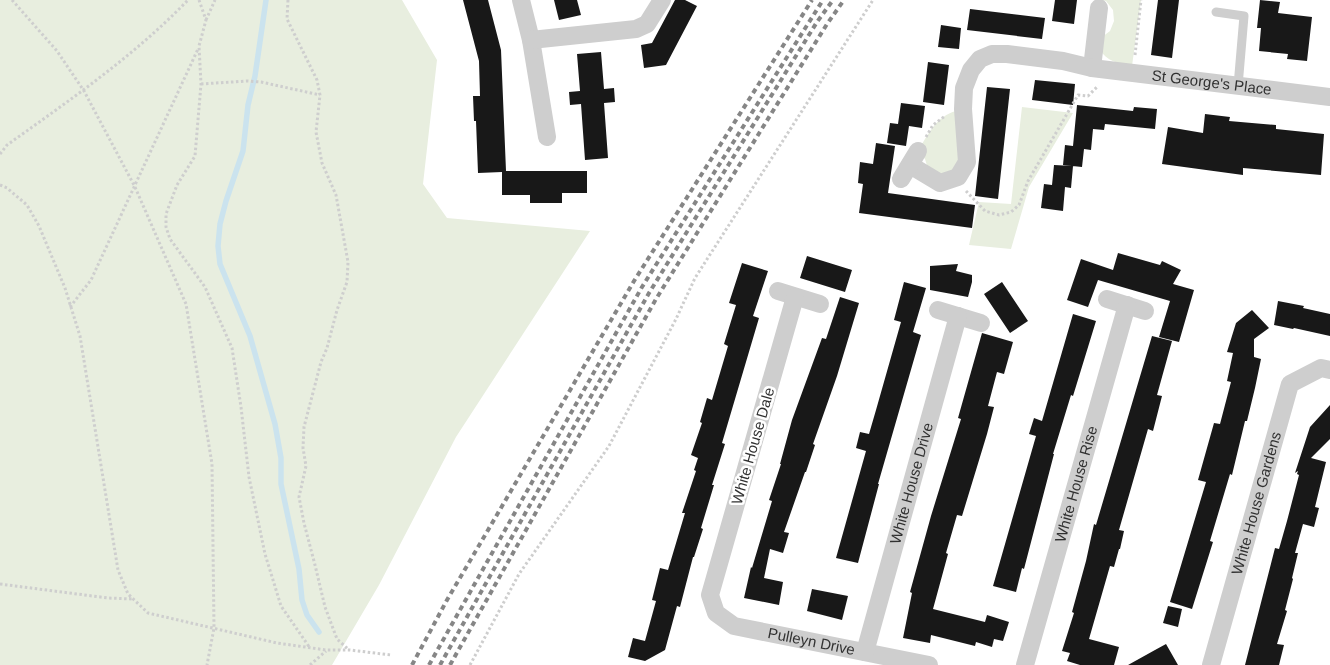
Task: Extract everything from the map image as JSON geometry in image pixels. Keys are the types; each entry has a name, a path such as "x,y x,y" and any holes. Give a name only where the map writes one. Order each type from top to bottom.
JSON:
{"street":[{"path":"521,0 531,40 547,137"},
{"path":"531,40 636,29 647,24 662,0"},
{"path":"1092,68 1099,8"},
{"name":"St George's Place","path":"953,179 958,177 967,162 963,109 964,88 971,70 980,59 992,54 1063,61 1092,68 1330,97"},
{"path":"910,165 940,183 953,179"},
{"path":"778,291 820,304"},
{"name":"White House Dale","path":"710,595 795,297"},
{"path":"1107,299 1145,311"},
{"name":"White House Rise","path":"1025,665 1127,305"},
{"path":"938,310 982,323"},
{"name":"White House Drive","path":"865,652 958,316"},
{"name":"White House Gardens","path":"1211,665 1290,384 1321,368 1330,370"},
{"name":"Pulleyn Drive","path":"710,595 716,613 734,626 929,665"}],"lane":[{"path":"1216,12 1244,16 1238,86"}],"path":[{"path":"12,0 57,51 84,91 135,187 186,304 212,464 214,628 207,665"},
{"path":"0,154 7,145 84,91 166,23 188,0"},
{"path":"199,0 206,20"},
{"path":"70,307 91,280 135,187 199,46 206,20 215,0"},
{"path":"288,0 288,19 317,80 320,95 316,132 322,163 336,195 348,262 347,282 327,348 320,362 304,427 303,448 306,466 299,497 325,607 337,639 350,650"},
{"path":"470,665 519,574 609,446 676,319 695,278 873,0"},
{"path":"1133,73 1141,0"},
{"path":"199,46 201,84 195,156 177,185 166,214 166,227 170,239 205,287 232,348 249,476 265,554 281,606 310,648"},
{"path":"953,179 985,211 1000,215 1011,212 1020,204 1028,181 1078,96 1088,96 1111,70"},
{"path":"201,84 262,82 320,95"},
{"path":"910,165 933,125 949,113 963,109"},
{"path":"0,185 28,204 39,226 80,336 118,570 128,594 148,612 277,643 326,650 350,650 391,655"},
{"path":"0,584 108,598 134,599"},
{"path":"312,664 326,650"}],"green space":[{"path":"0,0 402,0 437,60 423,184 447,218 590,231 456,437 379,585 332,665 0,665"},
{"path":"1100,0 1141,0 1132,66 1113,61 1099,49 1102,37 1110,31 1114,21 1113,10 1106,1"},
{"path":"1022,107 1073,113 1029,187 1011,249 969,245 979,202 1011,204"},
{"path":"956,111 960,162 954,171 940,176 928,169 925,159 918,151 938,121 949,113"}],"building":[{"path":"463,0 488,0 501,50 506,171 587,171 587,193 562,193 562,203 530,203 530,195 502,195 502,172 478,173 473,96 480,96 479,61"},
{"path":"554,0 577,0 581,15 559,20"},
{"path":"675,0 685,0 697,6 666,65 644,68 641,45 652,43"},
{"path":"1055,0 1077,0 1074,24 1052,21"},
{"path":"1158,0 1179,0 1172,58 1151,55"},
{"path":"1260,0 1280,2 1278,13 1312,17 1307,61 1287,59 1288,54 1259,51 1261,28 1257,28"},
{"path":"970,9 1045,18 1042,39 967,30"},
{"path":"941,25 961,28 959,49 938,47"},
{"path":"601,52 604,89 614,88 615,102 604,103 608,158 585,160 581,104 570,105 569,92 580,91 577,54"},
{"path":"928,62 949,65 944,105 923,102"},
{"path":"1035,80 1075,84 1073,105 1032,100"},
{"path":"987,87 1010,89 998,199 975,196"},
{"path":"901,103 925,106 922,128 909,126 906,146 887,143 890,123 898,124"},
{"path":"1077,105 1133,111 1134,107 1157,109 1155,129 1105,124 1104,130 1093,129 1091,150 1084,149 1082,167 1063,165 1065,145 1073,146"},
{"path":"1205,114 1230,117 1229,121 1276,125 1276,129 1324,134 1321,175 1243,168 1243,175 1162,164 1168,127 1203,133"},
{"path":"876,143 895,146 888,193 975,205 972,228 859,213 863,184 858,183 860,162 873,164"},
{"path":"1054,165 1073,166 1071,188 1065,187 1063,211 1041,208 1044,184 1052,185"},
{"path":"1118,253 1160,265 1162,261 1181,270 1173,284 1194,290 1179,342 1159,337 1170,301 1098,280 1088,307 1067,300 1081,259 1113,270"},
{"path":"807,256 852,270 845,292 800,278"},
{"path":"742,263 768,271 753,316 759,318 722,443 725,444 712,485 714,485 701,528 703,529 693,557 680,607 677,606 665,650 645,661 628,657 633,638 645,641 656,601 652,600 660,568 668,570 685,513 682,513 696,471 694,470 698,458 691,455 702,423 700,422 707,398 712,400 728,346 724,344 736,305 729,303"},
{"path":"958,264 956,271 972,275 968,297 930,290 930,266"},
{"path":"904,282 926,288 913,332 921,335 878,484 858,563 836,558 866,451 856,448 860,432 869,434 876,410 901,322 894,320"},
{"path":"1002,282 1028,321 1010,333 984,294"},
{"path":"840,297 859,303 837,376 813,444 815,445 784,532 789,533 783,553 770,549 764,578 783,582 779,605 744,598 751,567 772,501 769,500 781,464 792,420 822,338 826,339"},
{"path":"1278,301 1330,314 1330,336 1274,325"},
{"path":"1252,310 1269,328 1254,339 1254,357 1261,359 1255,388 1232,475 1230,474 1210,541 1213,542 1192,609 1170,602 1206,482 1198,480 1214,423 1220,424 1231,382 1227,381 1233,353 1227,352 1236,323"},
{"path":"1073,314 1096,321 1053,454 1024,569 1022,568 1016,592 993,586 1036,436 1029,434 1034,418 1042,421"},
{"path":"982,333 1013,342 1004,374 997,372 988,406 994,407 987,434 962,516 957,515 933,609 985,622 987,615 1009,622 1003,641 994,639 992,647 976,642 975,646 931,635 930,643 903,638 912,593 910,592 961,419 958,418"},
{"path":"1152,336 1172,341 1157,395 1162,396 1153,431 1148,429 1119,530 1124,531 1120,549 1114,567 1110,566 1089,639 1119,647 1114,665 1080,665 1067,661 1070,653 1062,651 1074,613 1072,612 1094,524 1096,525"},
{"path":"1330,405 1330,439 1311,458 1326,462 1315,507 1319,508 1314,527 1303,524 1295,553 1298,553 1285,610 1287,611 1277,644 1284,645 1279,665 1245,665 1275,548 1279,549 1287,521 1299,475 1297,474 1298,471 1295,473 1310,427"},
{"path":"812,589 848,596 842,620 807,611"},
{"path":"1168,606 1182,609 1178,627 1163,623"},
{"path":"1166,644 1178,665 1128,665 1155,650"}],"waterway":[{"path":"266,0 255,76 248,105 243,151 226,201 220,224 218,246 220,264 250,336 275,424 281,458 281,484 299,569 302,600 307,615 319,632"}],"railway":[{"path":"412,665 447,600 634,281 812,0"},
{"path":"429,665 642,287 823,0"},
{"path":"440,665 649,293 817,22 833,0"},
{"path":"450,665 656,299 827,24 844,0"}]}
